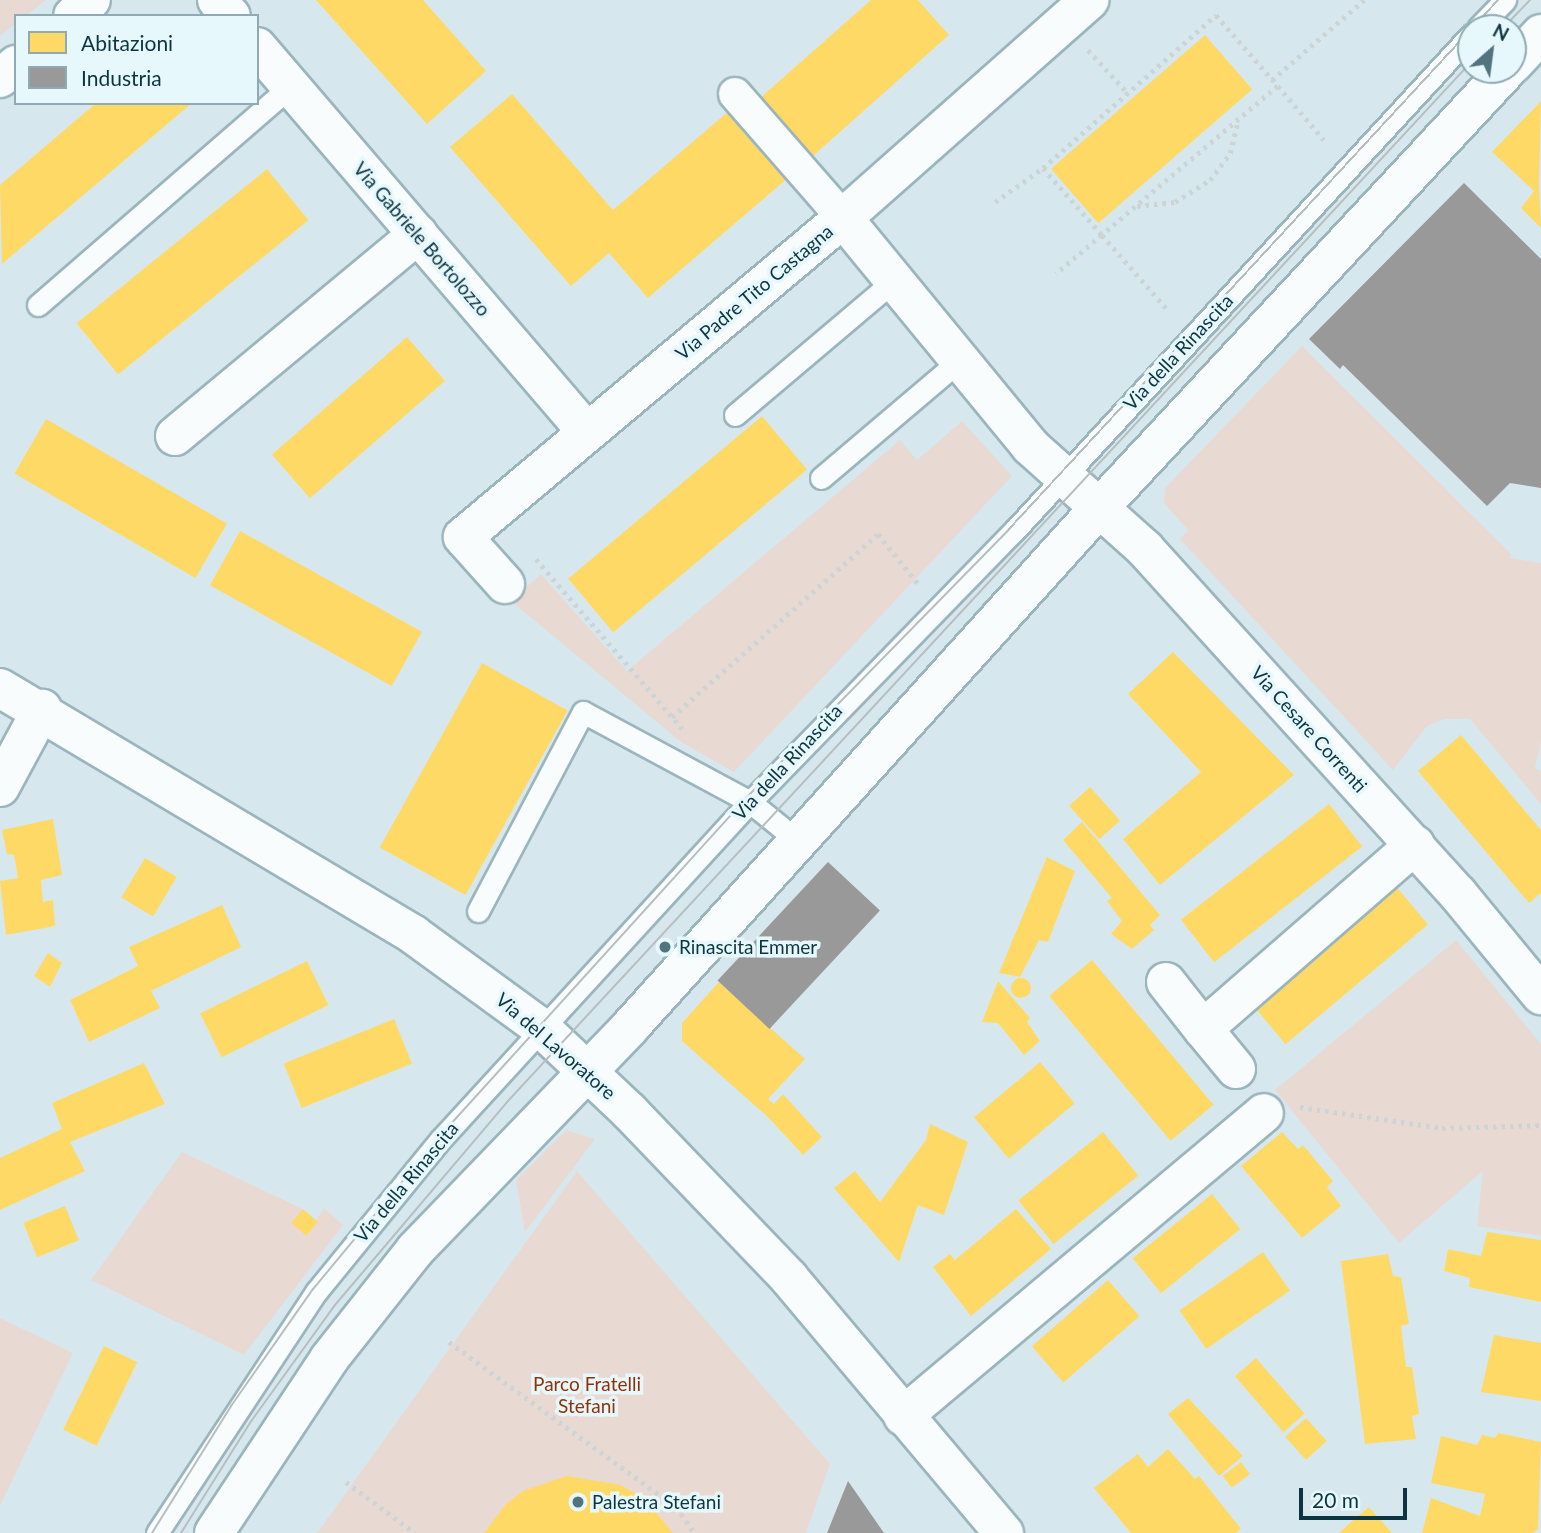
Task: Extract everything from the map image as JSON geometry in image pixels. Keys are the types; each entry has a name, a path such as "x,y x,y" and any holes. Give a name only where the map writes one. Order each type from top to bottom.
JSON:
{"street":[{"path":"75,14 91,0"},
{"path":"217,0 228,14"},
{"name":"Via Padre Tito Castagna","path":"505,584 463,537 586,431 843,218 1081,12"},
{"path":"1527,49 1541,34"},
{"name":"Via Gabriele Bortolozzo","path":"259,49 586,431"},
{"path":"0,78 14,67"},
{"path":"214,1533 328,1359 415,1250 587,1070 1100,508 1494,84"},
{"path":"735,94 895,280 958,362"},
{"path":"175,436 418,234"},
{"name":"Via Cesare Correnti","path":"958,362 1030,446 1145,549 1415,845 1541,995"},
{"name":"Via del Lavoratore","path":"0,688 42,709 414,934 541,1028 587,1070 789,1278 1004,1533"},
{"path":"0,787 42,709"},
{"path":"1203,1029 1415,845"},
{"path":"1166,982 1236,1069"},
{"path":"903,1416 1264,1113"}],"lane":[{"path":"1492,14 1505,0"},
{"name":"Via della Rinascita","path":"156,1533 316,1292 440,1139 750,802 1063,475 1457,51"},
{"path":"38,305 291,86"},
{"path":"735,415 895,280"},
{"path":"821,478 958,362"},
{"path":"478,911 583,712 750,802 797,840"}],"path":[{"path":"1272,80 1364,0"},
{"path":"1081,12 1128,93"},
{"path":"995,202 1043,168 1216,15 1324,140"},
{"path":"1056,274 1278,86"},
{"path":"1137,206 1175,202 1210,180 1230,153 1238,120"},
{"path":"1043,168 1167,309"},
{"path":"672,717 878,534 925,591"},
{"path":"505,584 534,557 692,740"},
{"path":"1264,1113 1280,1103 1442,1128 1541,1125"},
{"path":"449,1342 676,1507 695,1533"},
{"path":"346,1482 415,1533"}],"green space":[{"path":"0,0 46,0 28,14 14,14 14,25 0,36"},
{"path":"1302,346 1511,554 1510,558 1541,563 1541,742 1535,768 1541,771 1541,804 1470,719 1444,719 1427,726 1393,770 1180,539 1188,530 1164,503 1166,487"},
{"path":"962,421 1012,476 734,772 681,742 511,601 541,574 627,671 900,440 917,460"},
{"path":"1456,940 1541,1044 1541,1236 1477,1226 1483,1171 1399,1243 1275,1090"},
{"path":"566,1130 595,1139 525,1232 516,1180"},
{"path":"182,1152 303,1209 292,1222 306,1235 324,1208 343,1225 244,1355 91,1280"},
{"name":"Parco Fratelli Stefani","path":"577,1171 830,1464 806,1533 317,1533"},
{"path":"0,1318 73,1353 0,1506"}],"building: Abitazioni":[{"path":"316,0 423,0 486,71 427,124"},
{"path":"871,0 918,0 949,35 813,156 760,98"},
{"path":"1205,35 1252,89 1098,223 1051,169"},
{"path":"512,94 613,210 730,110 789,177 648,298 609,253 571,286 450,147"},
{"path":"1541,101 1541,228 1521,208 1534,191 1492,152"},
{"path":"94,105 190,105 2,264 0,185"},
{"path":"267,169 309,220 118,374 77,323"},
{"path":"407,337 445,381 310,498 272,454"},
{"path":"762,416 807,470 613,632 568,579"},
{"path":"46,419 227,524 195,578 14,474"},
{"path":"240,531 422,632 392,686 210,585"},
{"path":"1173,652 1294,775 1160,885 1123,839 1201,772 1128,694"},
{"path":"482,663 568,711 465,895 380,848"},
{"path":"1461,735 1541,830 1541,893 1529,903 1418,771"},
{"path":"1090,787 1120,820 1099,839 1069,806"},
{"path":"1329,804 1362,847 1214,962 1181,920"},
{"path":"53,819 62,875 41,880 43,902 53,900 55,926 6,935 0,881 18,878 14,855 7,854 2,830"},
{"path":"1082,822 1160,915 1150,925 1154,930 1132,949 1111,934 1122,921 1107,901 1112,898 1063,840"},
{"path":"1047,857 1075,871 1048,942 1039,940 1020,977 999,973"},
{"path":"145,858 177,877 153,916 121,897"},
{"path":"1394,884 1428,925 1286,1044 1252,1004"},
{"path":"222,905 241,947 151,991 160,1008 89,1042 70,1000 138,966 129,947"},
{"path":"48,953 62,963 50,987 34,976"},
{"path":"1092,960 1213,1105 1171,1141 1049,996"},
{"path":"307,961 328,1005 222,1057 200,1013"},
{"path":"1017,978 1025,978 1031,988 1025,998 1017,998 1011,992 1011,984"},
{"path":"998,981 1030,1018 1027,1022 1040,1041 1024,1055 998,1023 982,1022"},
{"path":"719,982 805,1059 768,1099 774,1104 783,1094 822,1137 803,1155 768,1117 682,1041 682,1023"},
{"path":"394,1019 412,1064 302,1108 284,1064"},
{"path":"1040,1062 1075,1103 1009,1159 974,1117"},
{"path":"144,1063 165,1104 70,1142 85,1171 0,1210 0,1158 62,1129 52,1103"},
{"path":"930,1124 968,1142 944,1215 918,1205 899,1262 834,1188 855,1171 880,1202 926,1140"},
{"path":"1103,1132 1138,1176 1054,1244 1018,1201"},
{"path":"1282,1132 1298,1149 1303,1145 1333,1181 1327,1187 1341,1206 1302,1238 1241,1166"},
{"path":"1212,1194 1240,1229 1161,1293 1133,1258"},
{"path":"65,1206 79,1240 37,1257 23,1223"},
{"path":"303,1209 318,1222 306,1236 291,1223"},
{"path":"1016,1209 1051,1249 971,1316 933,1267 950,1254 955,1260"},
{"path":"1487,1232 1541,1240 1541,1302 1469,1287 1470,1278 1444,1271 1448,1249 1481,1256"},
{"path":"1263,1252 1290,1291 1206,1349 1179,1311"},
{"path":"1388,1254 1393,1276 1401,1277 1409,1324 1401,1326 1406,1367 1412,1367 1419,1414 1412,1416 1416,1439 1365,1444 1341,1261"},
{"path":"1108,1280 1139,1316 1063,1382 1032,1346"},
{"path":"1494,1335 1541,1343 1541,1401 1481,1392"},
{"path":"104,1346 137,1362 96,1446 63,1430"},
{"path":"1256,1358 1305,1414 1283,1432 1235,1376"},
{"path":"1188,1398 1243,1456 1219,1476 1168,1414"},
{"path":"1306,1418 1327,1441 1306,1460 1285,1437"},
{"path":"1498,1433 1541,1442 1538,1529 1533,1533 1422,1533 1431,1498 1480,1516 1485,1494 1431,1483 1441,1436 1477,1445 1482,1435 1495,1438"},
{"path":"1168,1449 1195,1479 1199,1476 1241,1529 1235,1533 1131,1533 1094,1488 1138,1454 1148,1467"},
{"path":"1241,1462 1250,1474 1232,1488 1223,1476"},
{"name":"Palestra Stefani","path":"567,1476 621,1485 645,1499 673,1533 484,1533 505,1505 523,1491"},
{"path":"1369,1507 1392,1533 1339,1533 1351,1522"}],"building: Industria":[{"path":"1464,183 1541,259 1541,488 1510,483 1487,506 1343,365 1340,369 1309,339"},
{"path":"828,862 880,910 769,1029 718,980"},
{"path":"848,1481 884,1533 827,1533"}],"tram line":[{"path":"152,1533 231,1406 313,1289 439,1137 745,799 1009,529 1498,0"},
{"path":"1516,14 1530,0"},
{"path":"181,1533 252,1420 335,1305 507,1102 1457,77"}],"place":[{"name":"Rinascita Emmer","path":"665,947"},
{"name":"Palestra Stefani","path":"578,1502"}]}
